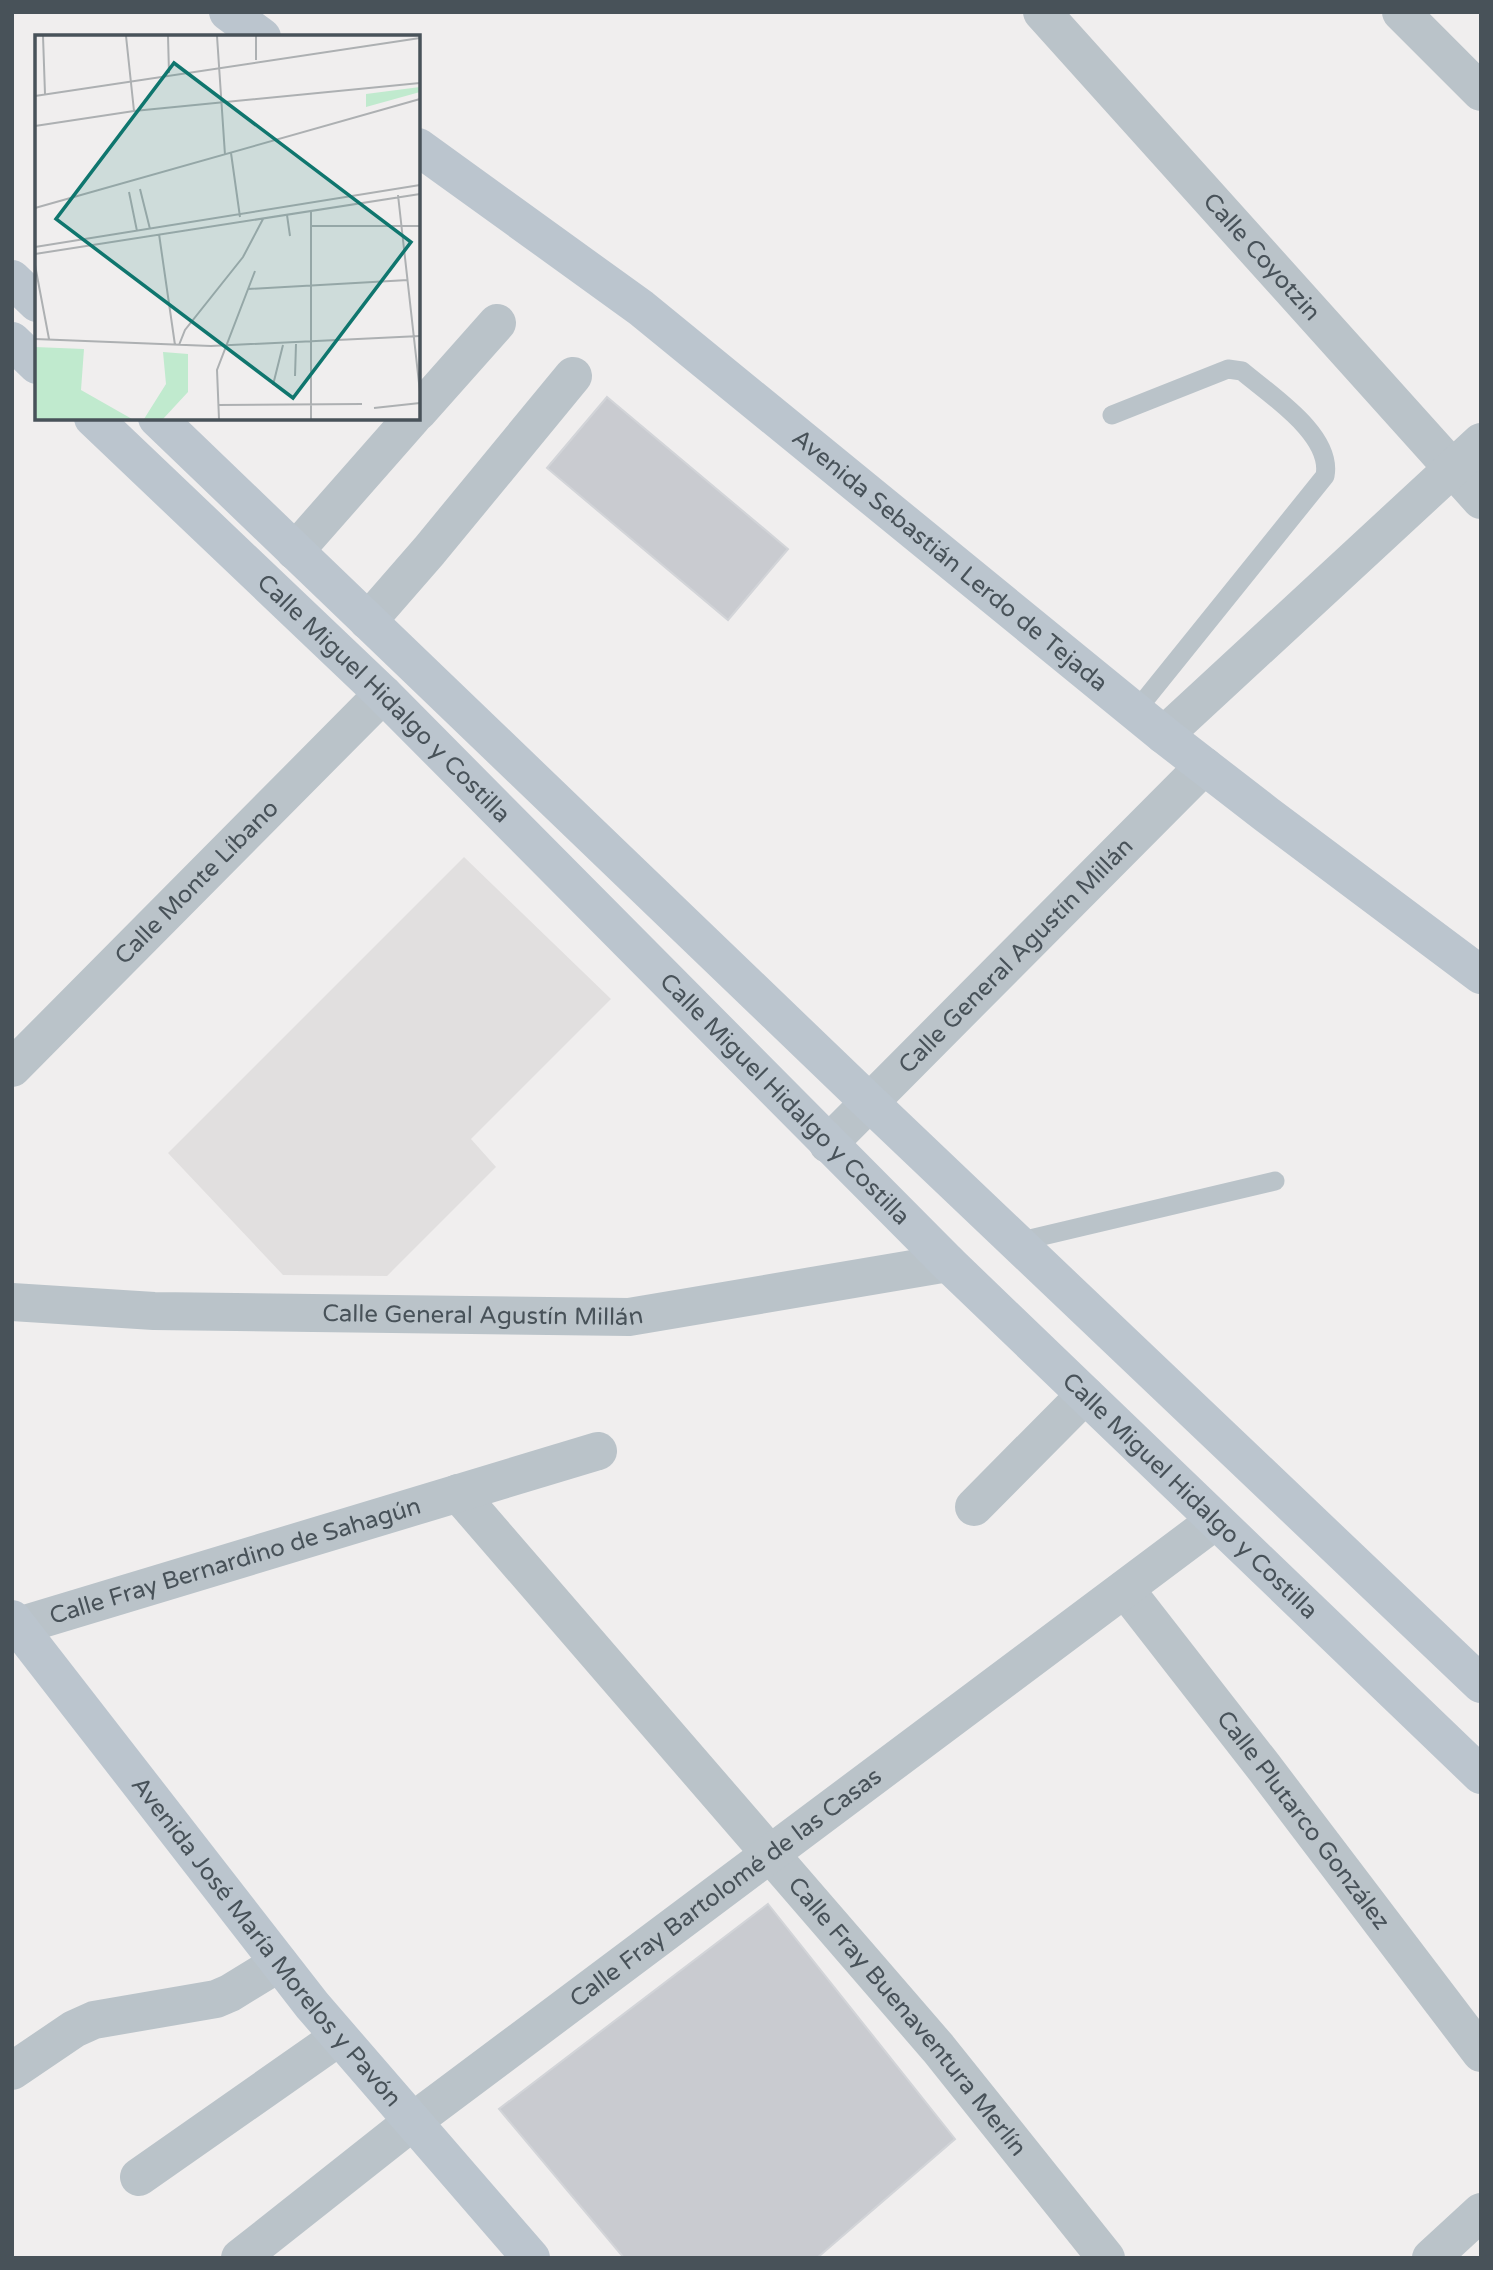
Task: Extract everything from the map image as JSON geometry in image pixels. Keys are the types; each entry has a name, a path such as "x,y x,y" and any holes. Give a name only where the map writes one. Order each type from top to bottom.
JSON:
{"main road":[{"path":"228,12 259,35"},
{"name":"Avenida Sebastián Lerdo de Tejada","path":"420,148 641,308 1204,766 1481,975"},
{"path":"12,279 35,301"},
{"path":"12,341 35,363"},
{"name":"Calle Miguel Hidalgo y Costilla","path":"95,420 383,694 948,1263 1481,1775"},
{"name":"Calle Miguel Hidalgo y Costilla","path":"159,420 869,1102 1481,1684"},
{"name":"Avenida José María Morelos y Pavón","path":"14,1624 339,2036 531,2258"}],"street":[{"name":"Calle Coyotzin","path":"1042,12 1481,500"},
{"path":"1408,14 1481,92"},
{"path":"420,410 497,323"},
{"path":"368,621 573,376"},
{"path":"295,551 410,420"},
{"path":"1150,723 1481,442"},
{"name":"Calle Monte Líbano","path":"12,1068 383,694"},
{"name":"Calle General Agustín Millán","path":"828,1144 1204,766"},
{"name":"Calle General Agustín Millán","path":"12,1302 154,1311 629,1317 948,1263"},
{"path":"974,1507 1085,1395"},
{"name":"Calle Fray Bernardino de Sahagún","path":"14,1624 598,1451"},
{"name":"Calle Fray Buenaventura Merlín","path":"458,1493 938,2048 1106,2258"},
{"name":"Calle Fray Bartolomé de las Casas","path":"240,2258 412,2122 1215,1521"},
{"name":"Calle Plutarco González","path":"1125,1589 1481,2053"},
{"path":"12,2071 74,2029 94,2020 216,1999 279,1962"},
{"path":"139,2177 339,2036"},
{"path":"1431,2258 1481,2212"}],"lane":[{"path":"1112,415 1228,369 1242,371 1308,427 1328,462 1325,476 1150,723"},
{"path":"1017,1242 1275,1181"}],"shaded area":[{"path":"464,857 611,999 471,1139 496,1167 387,1276 283,1275 168,1153"}],"building":[{"path":"607,397 788,549 728,620 547,468"},
{"path":"768,1904 955,2139 817,2258 624,2258 499,2109"}]}
